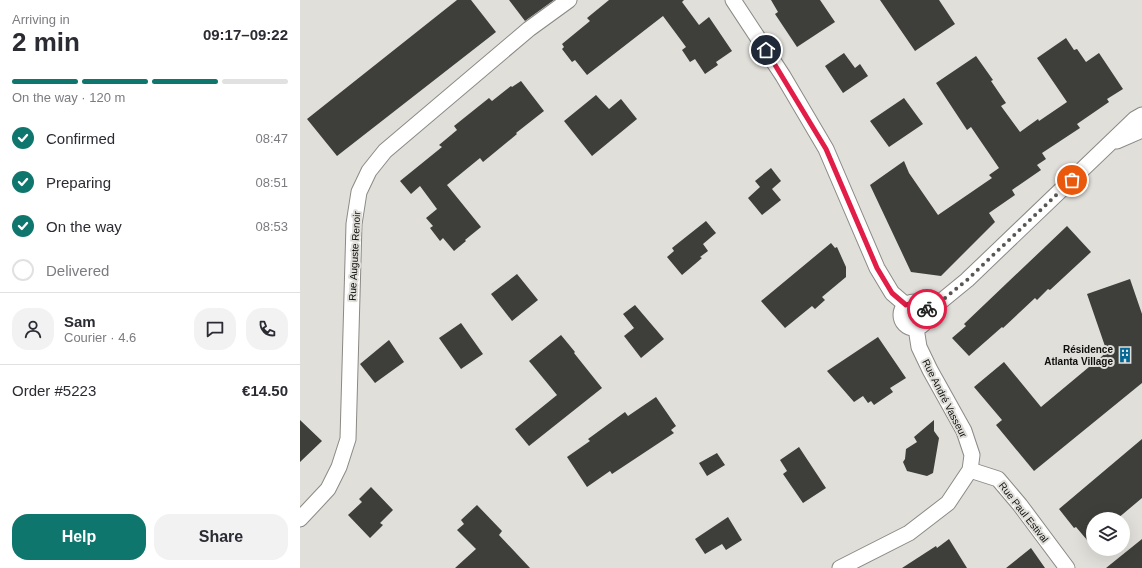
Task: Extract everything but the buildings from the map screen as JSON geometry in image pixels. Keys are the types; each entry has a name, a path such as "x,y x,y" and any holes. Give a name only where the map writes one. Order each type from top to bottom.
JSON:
{"street":[{"name":"Rue Auguste Renoir","path":"300,519 328,489 339,467 348,439 354,224 359,192 370,171 384,151 529,30 569,0"},
{"path":"733,0 783,76 826,149 877,268 892,293 906,305"},
{"path":"926,309 934,307 967,280 1105,147 1135,119 1142,115"},
{"path":"1105,147 1142,130"},
{"path":"915,302 926,309 926,321 923,325 916,328 908,327 902,320 902,312 906,305 915,302"},
{"name":"Rue André Vasseur","path":"916,328 919,347 964,431 972,455 970,470"},
{"path":"840,568 914,529 948,503 970,470"},
{"name":"Rue Paul Estival","path":"970,470 998,479 1020,505 1068,568"}],"way so far":[{"path":"927,309 934,307 967,280 1072,180"}],"place":[{"name":"Résidence Atlanta Village","path":"1125,355"}],"route":[{"path":"766,50 826,149 877,268 892,293 906,305 915,302 927,309"}]}
